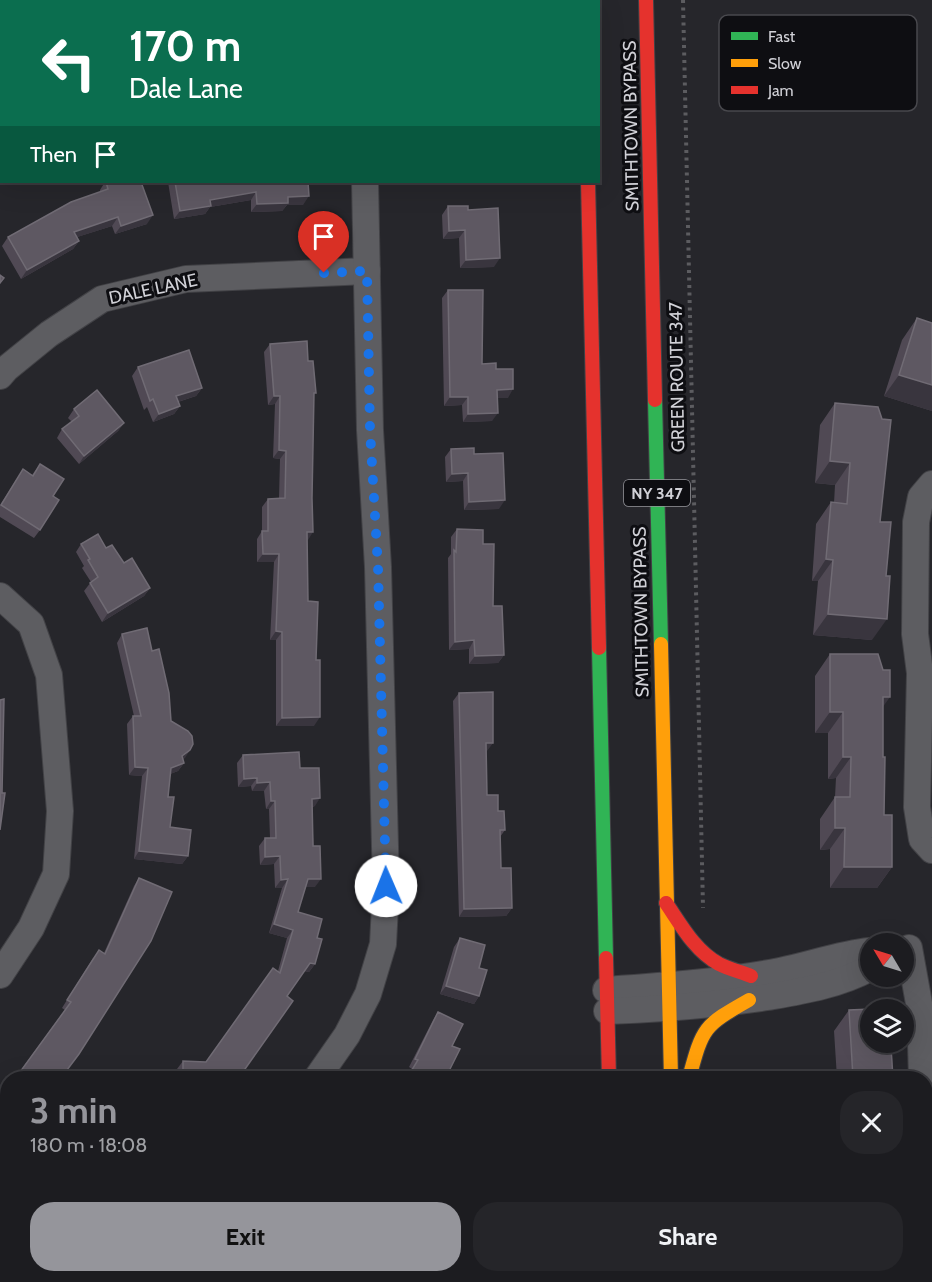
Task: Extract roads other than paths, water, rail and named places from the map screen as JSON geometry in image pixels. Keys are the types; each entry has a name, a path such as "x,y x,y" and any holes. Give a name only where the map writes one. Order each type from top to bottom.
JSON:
{"highway":[{"name":"SMITHTOWN BYPASS","path":"646,0 671,1071"},
{"path":"588,183 609,1071"},
{"path":"666,903 691,938 706,954 750,988 704,1032 691,1071"}],"street":[{"path":"322,1071 347,1035 368,994 383,944 386,886 378,567 370,430 366,183"},
{"name":"DALE LANE","path":"0,376 49,334 102,299 186,279 367,271"},
{"path":"932,484 921,497 916,522 915,623 920,673 917,807 922,839 932,850"},
{"path":"0,596 31,624 49,675 60,811 56,874 31,928 0,975"},
{"path":"838,969 854,953 860,952"},
{"path":"914,962 920,1009 922,1071"},
{"path":"607,1000 668,997 750,988 838,969 860,968"}]}
